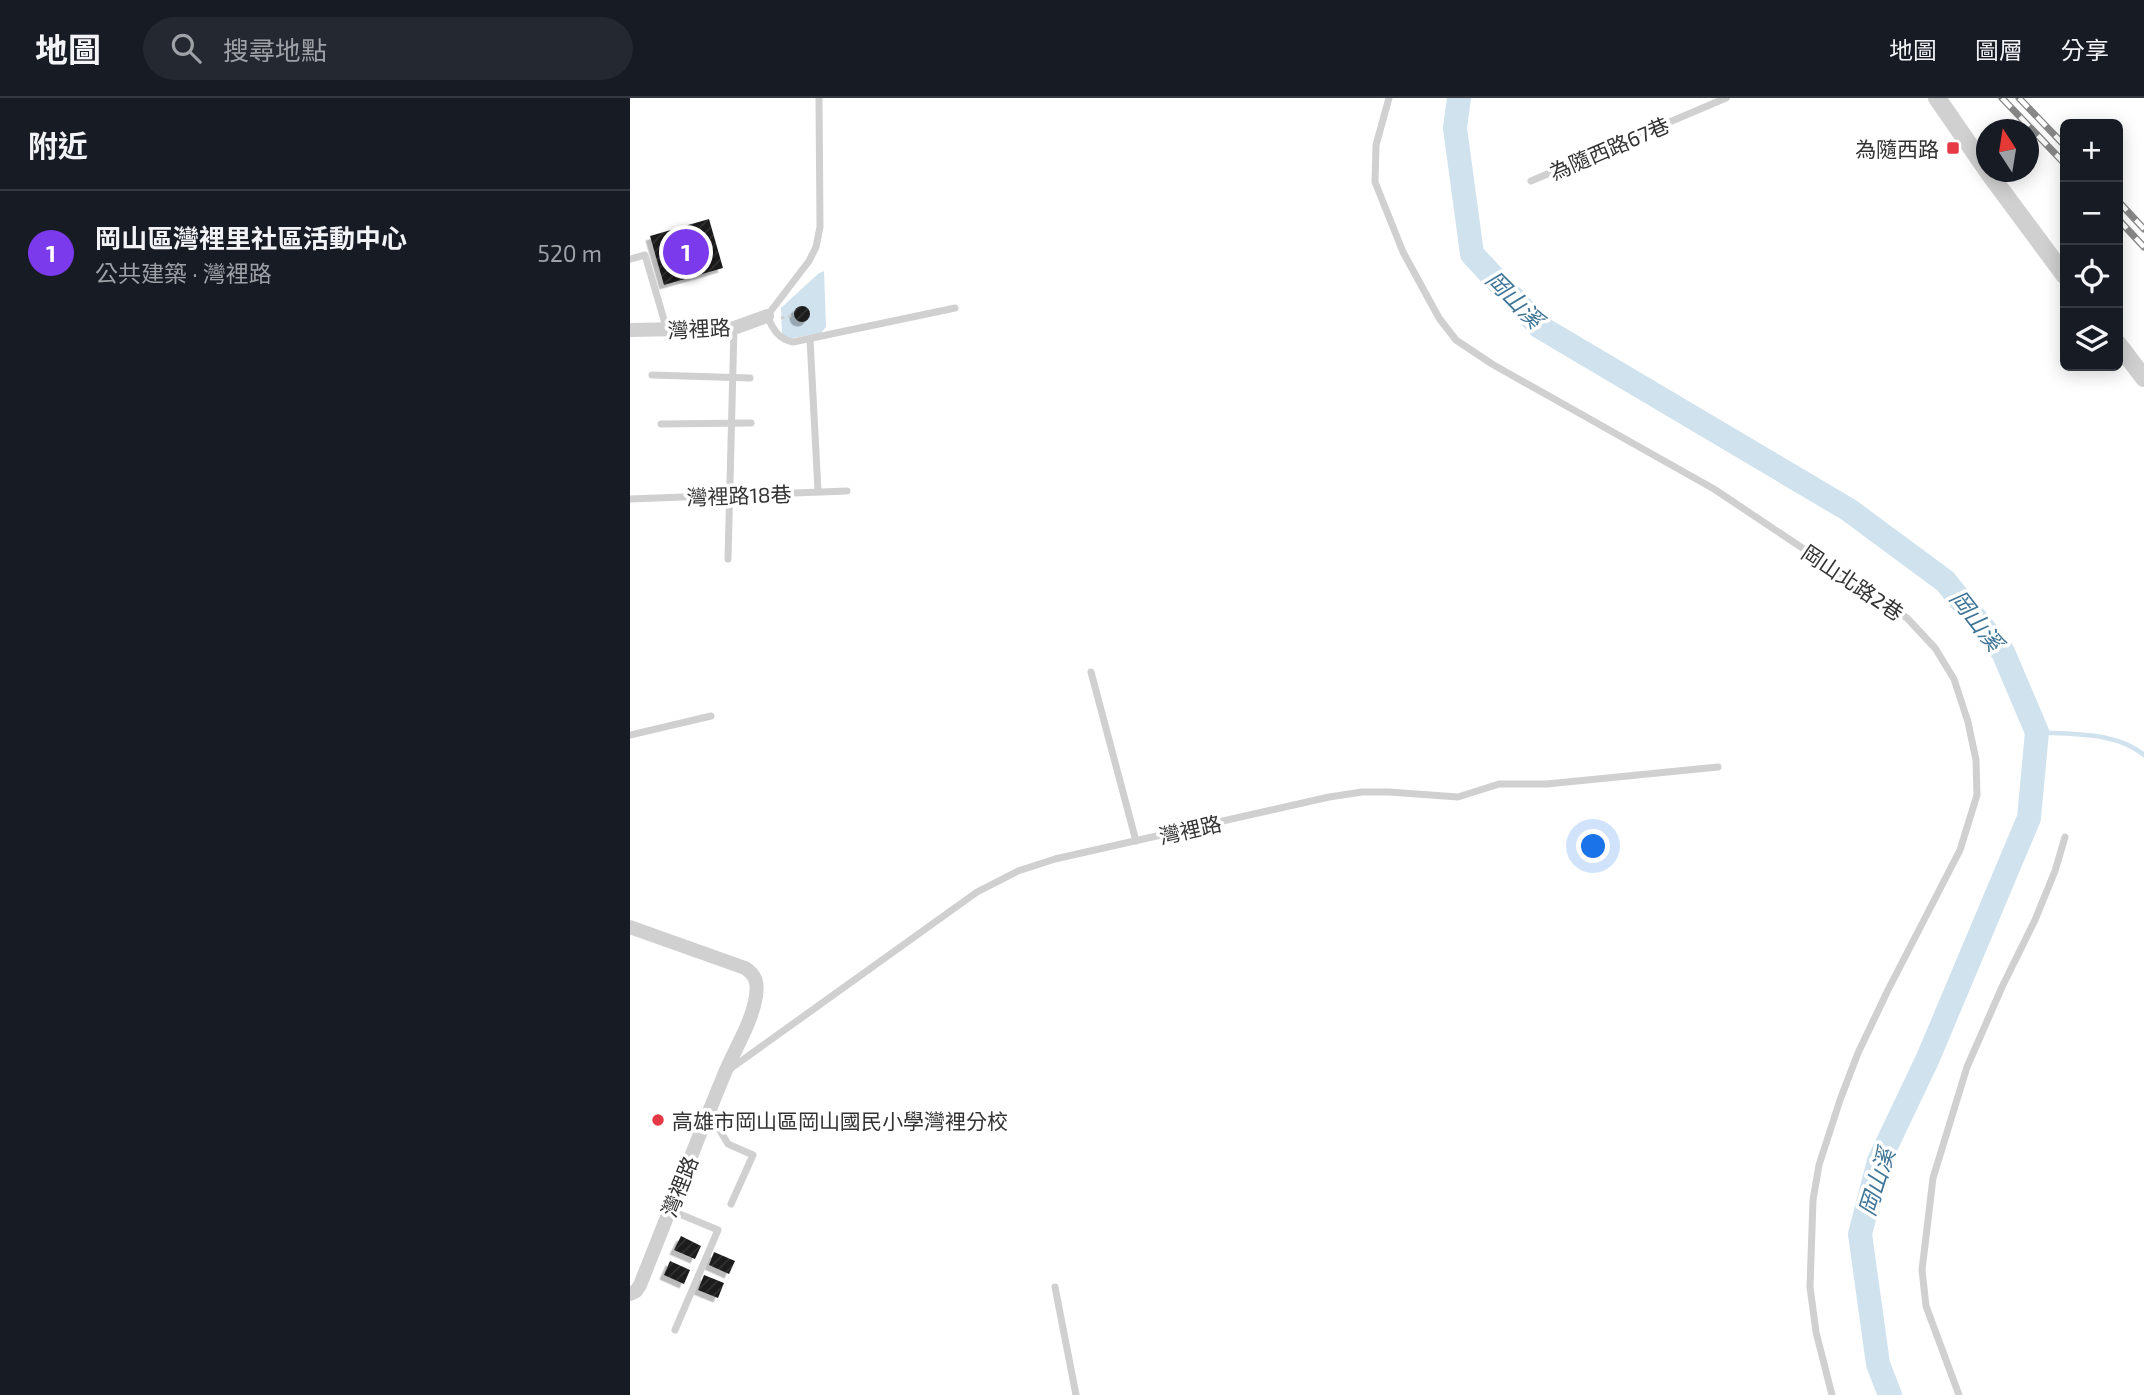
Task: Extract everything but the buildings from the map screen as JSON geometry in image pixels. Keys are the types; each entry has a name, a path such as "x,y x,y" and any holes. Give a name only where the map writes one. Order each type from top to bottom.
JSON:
{"street":[{"path":"1937,98 1976,154"},
{"path":"1996,182 2060,269"},
{"name":"灣裡路","path":"630,330 734,328 772,317"},
{"path":"2123,351 2144,378"},
{"name":"灣裡路","path":"630,927 745,968 753,973 757,993 640,1285 630,1294"}],"lane":[{"path":"819,98 820,227 816,247 809,261 772,317 773,330 784,340 793,342 955,308"},
{"name":"岡山北路2巷","path":"1389,98 1376,145 1375,182 1403,253 1438,318 1456,340 1492,364 1714,489 1897,611 1935,648 1954,679 1968,722 1976,760 1977,795 1960,850 1858,1053 1831,1126 1815,1188 1810,1287 1816,1332 1832,1395"},
{"name":"為隨西路67巷","path":"1531,181 1726,98"},
{"path":"630,258 645,255 667,330"},
{"path":"728,559 734,328"},
{"path":"810,339 818,491"},
{"path":"652,375 750,378"},
{"path":"661,424 751,423"},
{"name":"灣裡路18巷","path":"630,499 847,491"},
{"path":"1091,672 1136,841"},
{"path":"630,735 711,716"},
{"name":"灣裡路","path":"724,1074 977,892 1018,871 1055,859 1329,797 1362,792 1458,797 1499,784 1546,784 1718,767"},
{"path":"1959,1395 1926,1306 1922,1270 1933,1178 1967,1067 2035,920 2055,871 2065,837"},
{"path":"709,1111 728,1144 753,1155 731,1204"},
{"path":"670,1210 718,1230 675,1330"},
{"path":"1055,1287 1076,1395"}],"path":[{"path":"772,317 794,315"}],"water":[{"path":"824,271 826,327 821,333 787,339 782,333 781,308"}],"waterway":[{"name":"岡山溪","path":"1459,98 1455,128 1472,254 1540,327 1849,510 1945,581 2003,652 2037,732 2029,818 1928,1058 1879,1161 1860,1234 1878,1364 1890,1395"},
{"path":"2037,732 2107,738 2133,747 2144,755"}],"railway":[{"path":"2002,98 2060,159"},
{"path":"2019,98 2060,141"},
{"path":"2123,206 2144,229"},
{"path":"2123,224 2144,247"}],"place":[{"name":"為隨西路","path":"1953,148"},
{"name":"岡山區灣裡里社區活動中心","path":"686,252"},
{"name":"高雄市岡山區岡山國民小學灣裡分校","path":"658,1120"}]}
